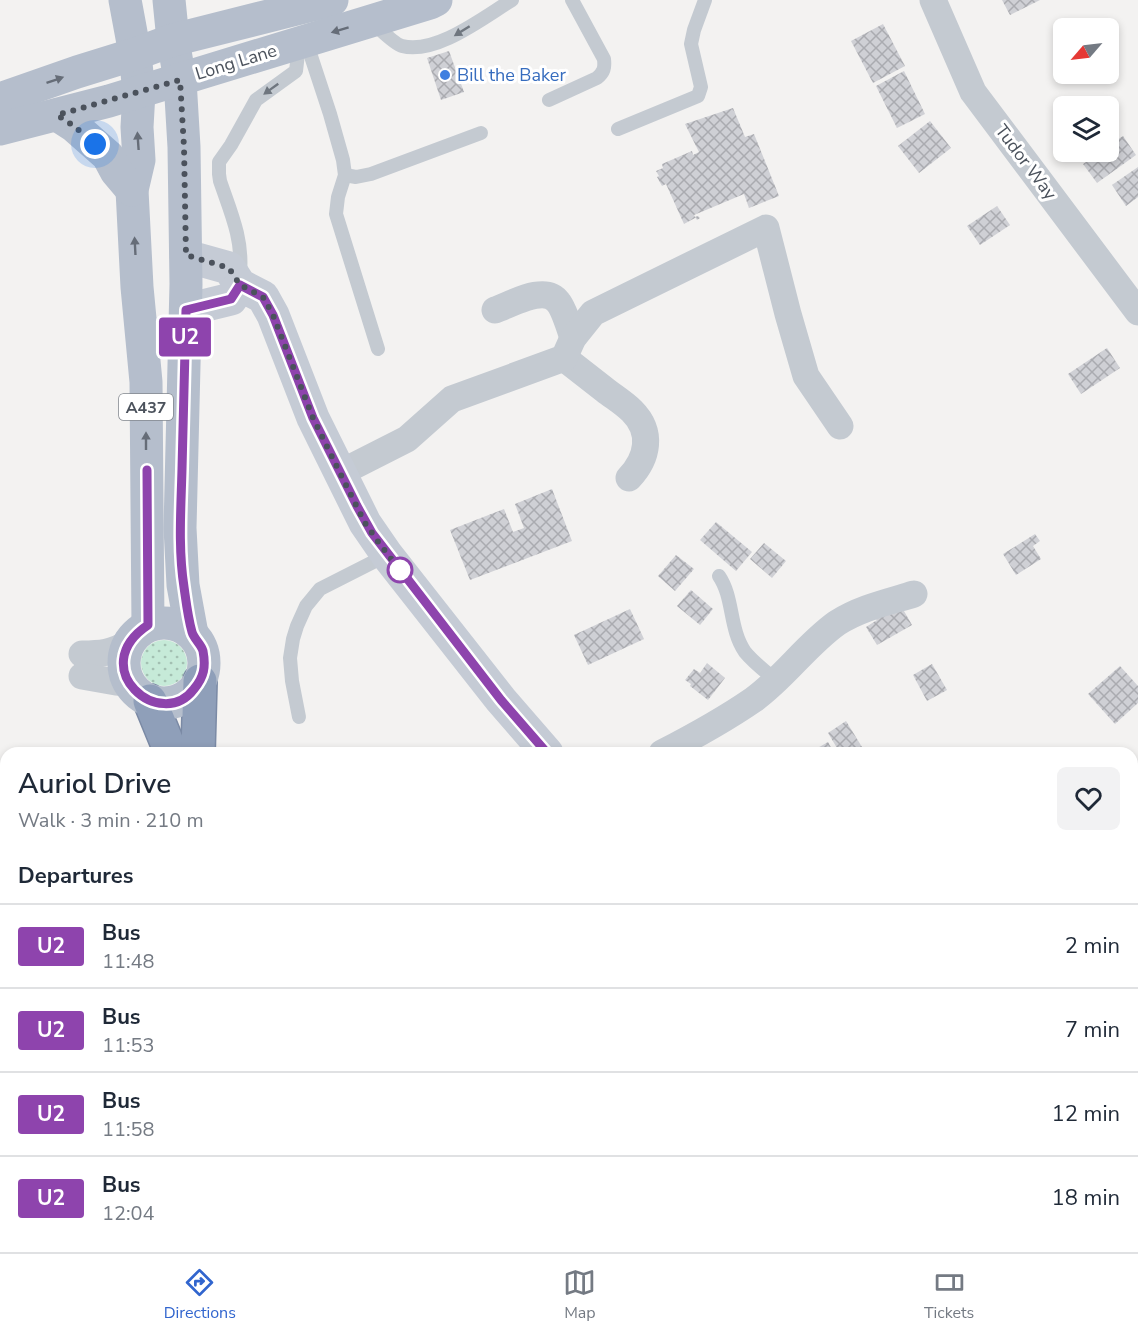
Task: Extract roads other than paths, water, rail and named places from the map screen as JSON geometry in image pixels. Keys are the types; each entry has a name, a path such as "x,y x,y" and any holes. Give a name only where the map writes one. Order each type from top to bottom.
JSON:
{"highway":[{"path":"198,747 200,681"},
{"path":"139,692 168,747"}],"main road":[{"path":"125,0 139,92 137,127 140,160 132,190"},
{"path":"170,0 173,40 180,80"},
{"name":"Long Lane","path":"0,129 180,80 436,0"},
{"name":"Long Lane","path":"0,99 135,54 250,9 319,2"},
{"name":"A437","path":"180,80 186,255 180,528 183,585 192,634"},
{"path":"57,115 74,126 108,156 116,171 132,190"},
{"name":"A437","path":"132,190 137,287 146,382 138,634"},
{"path":"164,622 179,625 192,634 202,648 205,665 200,681 192,693 179,701 164,704 139,692 124,670 124,656 138,634 164,622"}],"street":[{"name":"Tudor Way","path":"933,0 973,92 1138,312"},
{"path":"340,473 406,439 452,399 569,348 593,313 766,228 806,376 840,426"},
{"path":"186,255 229,268 240,285 263,297 273,315 313,418 365,523 387,555 501,700 543,747"},
{"path":"186,310 231,299 240,285"},
{"path":"495,310 538,294 549,294 559,302 569,348 633,412 642,425 645,454 629,478"},
{"path":"673,747 753,700 777,681 838,622 860,611 914,594"},
{"path":"138,634 117,651 97,654 82,665 139,692"}],"lane":[{"path":"371,21 400,46 418,48 449,39 512,0"},
{"path":"549,100 597,78 603,73 605,66 604,59 572,0"},
{"path":"618,129 698,96 701,87 691,44 705,0"},
{"path":"303,42 330,114 343,160 345,175 338,197 336,214 378,349"},
{"path":"240,285 241,264 237,229 220,181 219,162 256,100 296,70 303,42"},
{"path":"345,175 356,177 371,174 481,132"},
{"path":"299,717 290,658 297,626 306,606 320,589 387,555"},
{"path":"719,576 729,595 737,635 744,650 777,681"}],"place":[{"name":"Bill the Baker","path":"445,75"}]}
